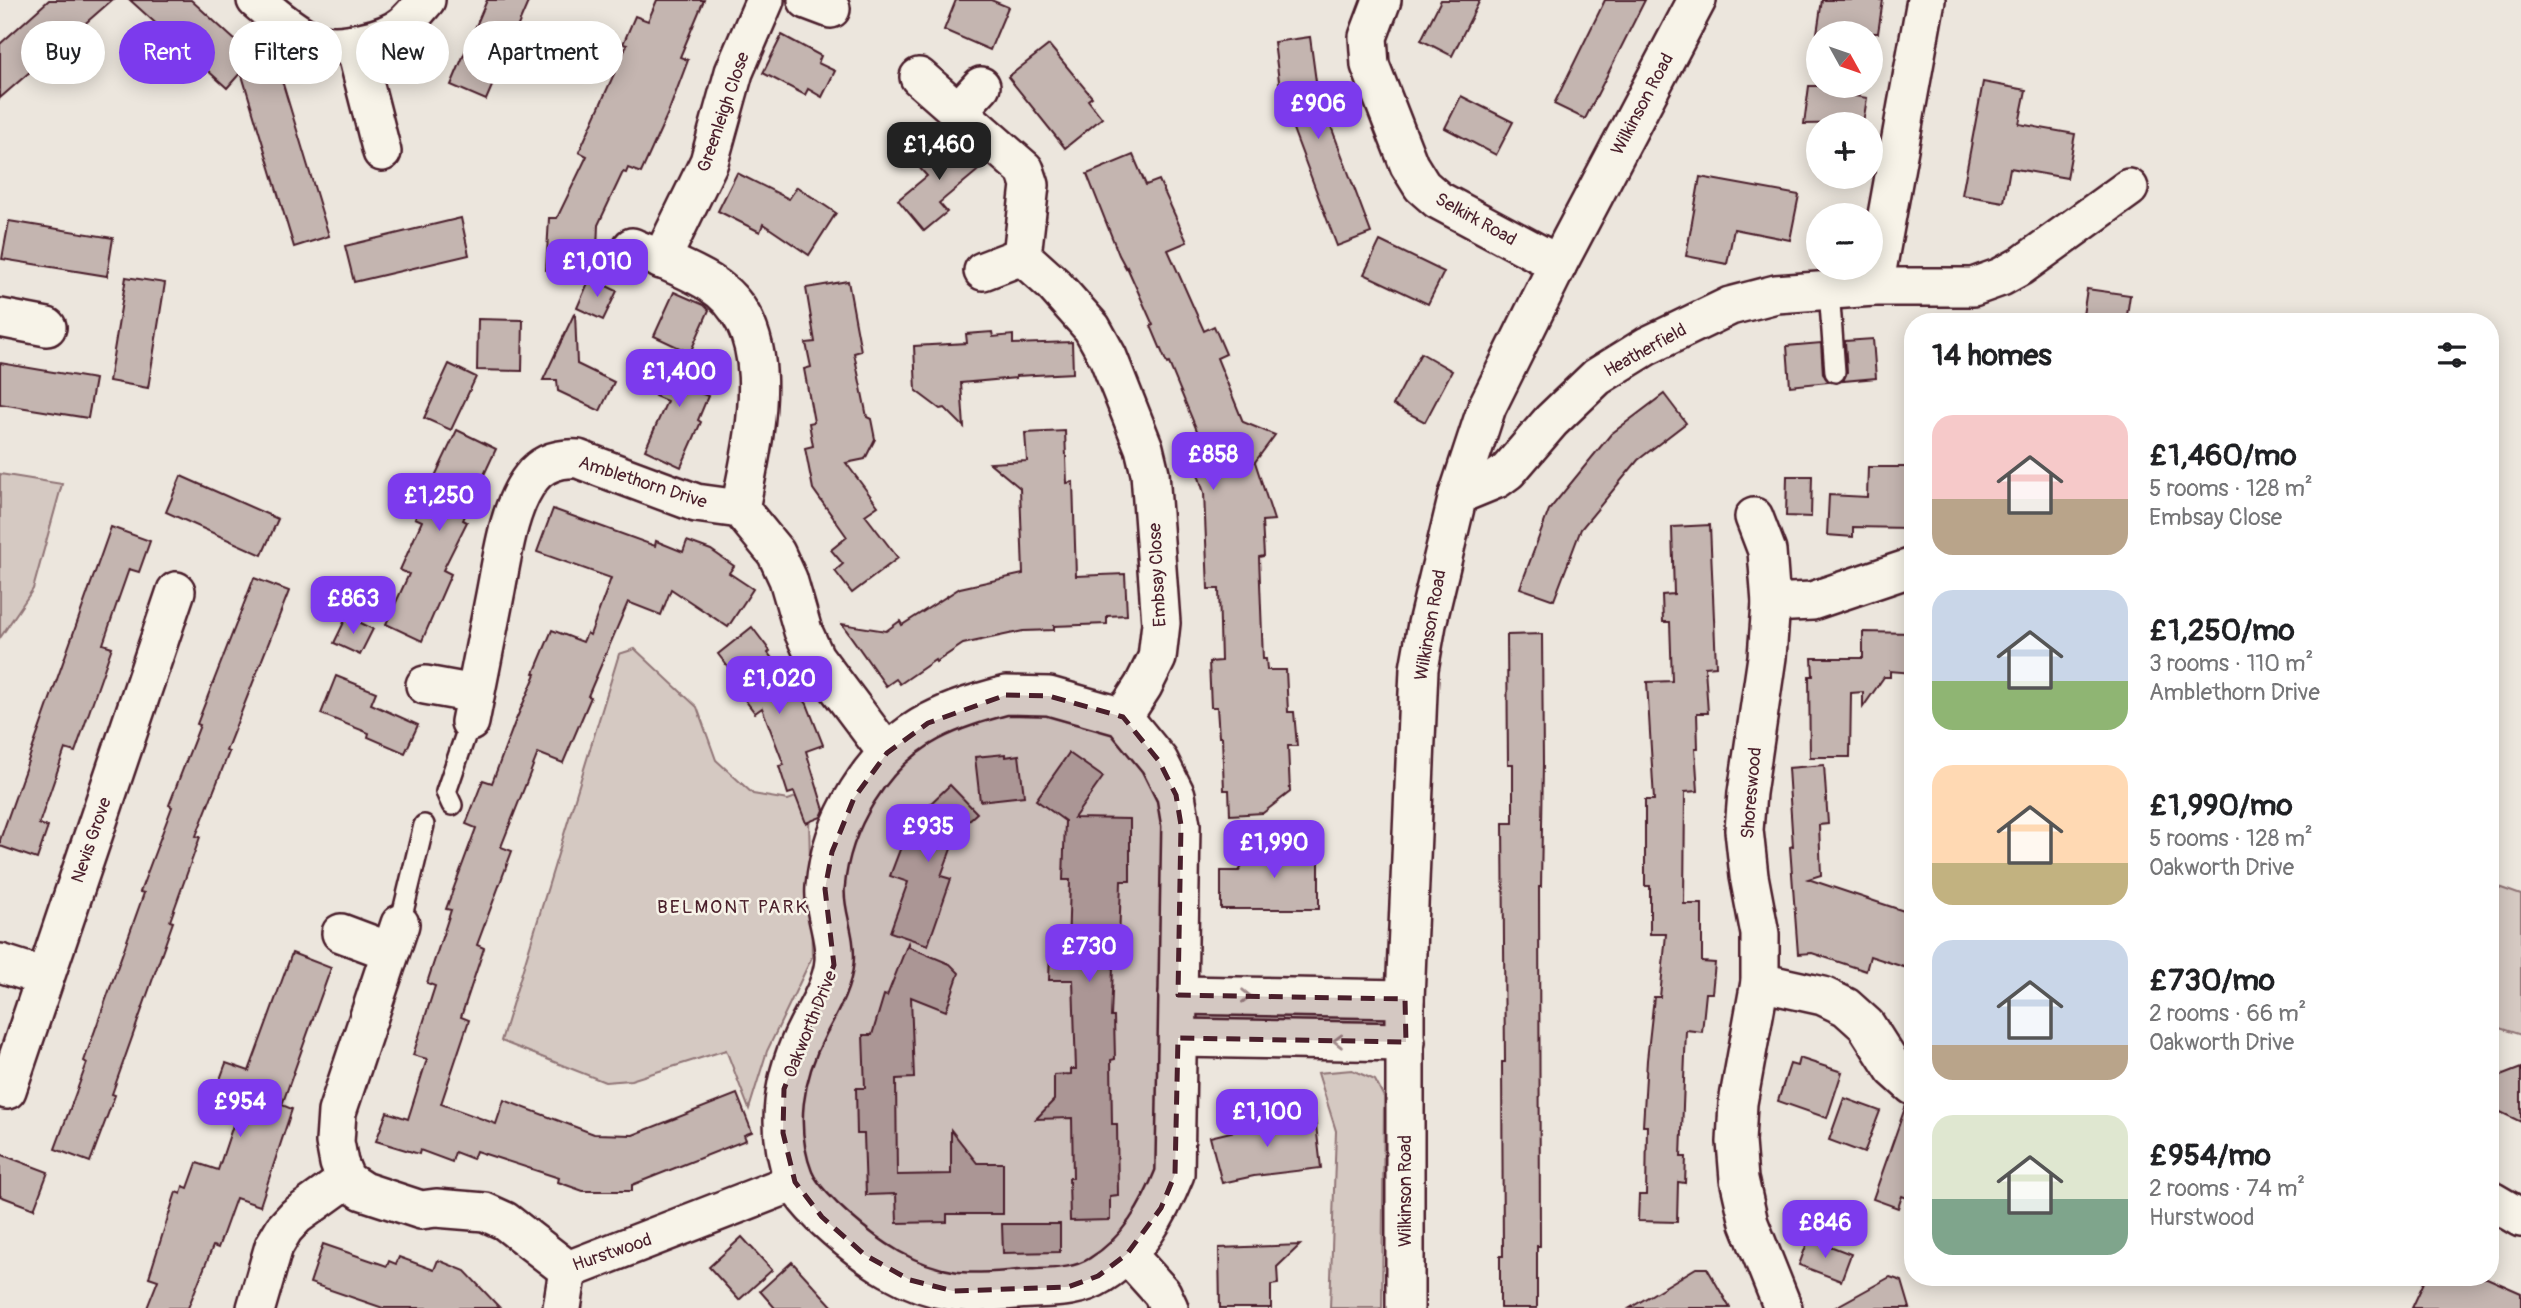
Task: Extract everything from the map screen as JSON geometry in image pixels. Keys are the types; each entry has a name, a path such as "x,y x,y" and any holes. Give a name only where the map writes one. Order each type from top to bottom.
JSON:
{"street":[{"path":"256,0 281,22 320,43 370,40 402,26 426,0"},
{"name":"Greenleigh Close","path":"740,509 758,412 756,358 749,330 735,306 711,284 646,253 709,162 734,72 765,0"},
{"name":"Selkirk Road","path":"1382,0 1368,37 1370,65 1409,165 1422,186 1438,200 1558,264"},
{"name":"Wilkinson Road","path":"1405,1308 1405,999 1419,670 1427,624 1458,495 1487,407 1558,264 1697,0"},
{"path":"1874,287 1926,0"},
{"path":"354,43 382,152"},
{"path":"919,77 970,99 1025,170 1030,185 1021,256 983,271"},
{"name":"Heatherfield","path":"1458,495 1497,480 1508,471 1551,421 1597,377 1647,346 1730,306 1776,294 1874,287 1973,287 2001,277 2021,265 2129,188"},
{"name":"Embsay Close","path":"1021,256 1053,284 1092,328 1108,357 1139,435 1150,473 1161,623 1157,658 1143,687 1123,717"},
{"path":"0,318 47,327"},
{"name":"Amblethorn Drive","path":"472,708 507,536 519,498 531,478 544,466 561,458 579,458 696,503 740,509"},
{"path":"740,509 776,553 788,579 803,631 815,657 887,752"},
{"name":"Shoreswood","path":"1754,517 1767,551 1771,603 1767,657 1744,830 1760,934 1760,982 1738,1103 1736,1142 1739,1179 1749,1223 1783,1308"},
{"path":"1771,603 1812,601 1904,569"},
{"name":"Nevis Grove","path":"7,1090 176,591"},
{"path":"425,685 472,708"},
{"name":"Oakworth Drive","path":"1006,695 1049,696 1123,717 1158,761 1176,795 1181,825 1175,1174 1155,1219 1126,1254 1098,1276 1068,1287 905,1294 822,1217 795,1182 783,1133 784,1089 795,1052 827,988 834,965 835,942 828,917 825,888 832,852 854,798 887,752 928,723 968,705 1006,695"},
{"path":"256,1308 274,1246 284,1229 296,1216 346,1180 335,1142 337,1112 395,938 341,933"},
{"path":"0,963 44,977"},
{"path":"1760,982 1823,996 1846,1007 1866,1025 1894,1069 1904,1078"},
{"path":"1178,995 1405,999"},
{"path":"1178,1038 1406,1042"},
{"name":"Hurstwood","path":"346,1180 363,1191 421,1210 436,1208 485,1212 505,1221 568,1270 795,1182"},
{"path":"2499,1205 2521,1217"},
{"path":"1126,1254 1163,1293 1169,1308"},
{"path":"562,1308 568,1270"}],"lane":[{"path":"1829,290 1835,372"},
{"path":"452,805 446,792 472,708"},
{"path":"395,938 424,825"}],"highlighted area":[{"path":"1006,695 1049,696 1123,717 1159,761 1176,795 1181,825 1178,995 1405,999 1406,1042 1178,1038 1175,1174 1161,1208 1127,1254 1098,1276 1068,1287 953,1291 910,1280 865,1255 822,1217 795,1182 783,1133 784,1089 834,965 825,889 832,852 854,798 887,753 928,723"}],"shaded area":[{"path":"0,474 62,484 33,589 0,638"},
{"path":"635,649 697,707 716,760 753,794 788,800 818,789 809,816 812,957 767,1051 749,1109 726,1050 631,1080 605,1082 501,1041 619,654"},
{"path":"2499,887 2521,895 2521,1035 2499,1028"},
{"path":"1352,1070 1375,1080 1384,1097 1382,1308 1330,1308 1336,1131 1318,1073"}],"building":[{"path":"49,0 112,0 88,21 26,21"},
{"path":"130,0 191,0 214,21 153,21"},
{"path":"487,0 529,0 520,21 478,21"},
{"path":"657,0 704,0 680,57 688,60 641,173 628,168 626,173 623,172 598,225 596,273 546,270 549,218 557,218 587,156 579,152 610,84 623,84 623,54 627,45 623,44 635,16 648,21"},
{"path":"956,0 991,0 1008,7 990,50 944,30"},
{"path":"1441,0 1480,0 1452,56 1421,40"},
{"path":"1605,0 1645,0 1585,119 1554,104"},
{"path":"1822,0 1883,0 1880,21 1819,21"},
{"path":"215,22 229,35 230,84 227,88 215,77"},
{"path":"21,25 21,80 0,98 0,44"},
{"path":"782,35 821,56 818,63 835,71 822,97 808,89 805,95 763,73"},
{"path":"1310,37 1317,89 1371,233 1337,246 1281,97 1274,42"},
{"path":"1049,45 1092,97 1088,100 1102,118 1065,148 1008,77"},
{"path":"463,57 463,84 493,84 486,100 451,85"},
{"path":"1983,82 2026,90 2019,124 2075,134 2067,178 2010,168 2004,202 1962,195"},
{"path":"245,84 283,84 329,236 294,247"},
{"path":"1461,96 1513,122 1496,155 1445,128"},
{"path":"1807,98 1867,98 1865,112 1806,112 1804,124"},
{"path":"953,135 982,167 939,203 947,212 924,231 898,200 927,176 917,165"},
{"path":"1133,155 1146,185 1159,180 1187,242 1168,250 1204,331 1214,326 1226,354 1217,358 1243,422 1275,435 1255,462 1274,520 1262,521 1264,556 1259,557 1263,659 1266,659 1267,670 1286,670 1288,712 1294,712 1297,746 1288,746 1290,792 1263,813 1230,815 1229,790 1224,790 1222,737 1219,737 1217,707 1211,707 1209,662 1221,661 1219,589 1208,589 1204,493 1190,449 1203,445 1151,326 1153,325 1119,255 1087,174"},
{"path":"737,173 789,199 797,187 836,213 809,255 763,224 760,232 718,211"},
{"path":"1700,177 1799,195 1790,240 1734,229 1727,264 1686,256"},
{"path":"461,218 469,255 354,282 345,246"},
{"path":"9,221 113,238 107,276 2,259"},
{"path":"1380,241 1444,272 1428,304 1364,274"},
{"path":"126,277 165,283 148,388 109,381"},
{"path":"590,278 617,291 603,320 577,308"},
{"path":"848,281 861,351 854,353 867,417 871,419 875,439 865,459 846,463 878,506 865,515 898,558 852,593 835,571 843,564 831,550 847,537 813,489 805,448 813,446 809,423 814,422 804,369 811,367 806,343 815,342 806,288"},
{"path":"2087,289 2130,295 2127,313 2083,313"},
{"path":"674,292 704,305 709,310 690,353 654,336"},
{"path":"575,312 577,364 614,382 600,411 558,391 557,380 543,380"},
{"path":"478,319 523,320 522,371 477,370"},
{"path":"992,332 993,337 1013,335 1013,344 1072,342 1073,373 961,383 964,427 945,408 940,409 916,391 914,346 967,343 966,334"},
{"path":"1873,339 1876,378 1843,381 1847,372 1845,341"},
{"path":"1821,343 1823,374 1829,382 1790,386 1787,346"},
{"path":"675,351 712,367 700,393 708,396 698,420 701,422 681,467 645,450 667,401 655,396"},
{"path":"1421,353 1452,371 1425,422 1393,405"},
{"path":"0,363 95,379 88,418 0,404"},
{"path":"449,364 476,377 451,430 424,418"},
{"path":"1664,394 1686,423 1638,460 1581,529 1554,600 1520,588 1549,510 1611,434"},
{"path":"457,430 496,449 463,520 467,522 443,570 451,574 422,641 386,624 409,574 400,570 422,521 415,518"},
{"path":"1065,431 1067,483 1073,482 1076,576 1125,574 1127,615 1107,616 1107,624 1054,626 1054,630 1023,631 963,644 900,684 896,679 886,686 842,624 886,631 900,621 902,625 960,588 1023,574 1020,488 990,463 1027,461 1025,433"},
{"path":"1868,467 1904,467 1904,528 1853,527 1853,537 1827,535 1829,495 1867,497"},
{"path":"181,476 278,519 262,555 166,512"},
{"path":"1787,476 1812,476 1811,517 1786,516"},
{"path":"553,509 655,546 656,541 683,552 687,541 711,550 734,566 729,573 753,589 728,627 671,589 661,615 628,602 563,763 538,753 501,847 512,851 477,945 484,948 461,1017 469,1020 441,1104 496,1124 504,1100 594,1134 633,1135 737,1094 752,1132 744,1135 746,1140 632,1185 632,1191 583,1191 558,1182 559,1178 476,1151 473,1159 455,1152 452,1162 420,1150 419,1154 376,1141 387,1112 408,1119 427,1059 413,1055 435,986 427,983 451,910 446,909 476,828 466,824 483,780 492,783 552,630 583,642 587,633 590,635 611,578 537,552"},
{"path":"1710,525 1716,666 1705,667 1708,713 1697,713 1698,748 1695,748 1698,791 1685,792 1684,904 1702,904 1702,962 1715,963 1712,993 1706,993 1702,1032 1686,1030 1681,1157 1686,1157 1685,1183 1678,1182 1677,1222 1638,1221 1639,1195 1646,1195 1647,1126 1643,1126 1647,1060 1654,997 1660,997 1666,934 1650,934 1650,886 1645,886 1645,800 1654,800 1647,682 1672,681 1670,622 1663,622 1662,595 1674,594 1672,527"},
{"path":"111,527 150,541 139,572 129,569 103,644 112,647 75,752 65,749 39,824 48,827 37,859 0,846 0,840"},
{"path":"254,578 289,591 226,751 229,752 196,836 200,837 170,921 173,922 90,1162 55,1149 144,893 140,892 172,807 169,805 200,725 197,724"},
{"path":"347,616 373,629 360,655 334,643"},
{"path":"752,627 807,704 823,745 806,751 824,810 821,817 806,823 794,792 788,794 779,766 784,765 762,708 755,713 736,688 741,684 718,654"},
{"path":"1863,632 1904,633 1904,672 1890,671 1890,677 1884,677 1863,707 1863,692 1851,693 1850,757 1810,757 1809,676 1813,676 1812,658 1863,658"},
{"path":"1542,634 1543,764 1539,887 1540,1246 1537,1246 1537,1308 1500,1308 1500,1256 1503,1256 1502,1062 1505,1062 1503,823 1513,823 1513,764 1508,764 1507,635"},
{"path":"336,676 376,692 371,704 418,725 405,753 368,737 369,733 321,714"},
{"path":"1069,753 1103,777 1074,818 1130,819 1130,881 1121,881 1119,943 1114,943 1111,1017 1114,1017 1115,1059 1111,1060 1112,1124 1117,1124 1118,1195 1110,1196 1110,1220 1070,1221 1069,1178 1073,1178 1072,1118 1036,1119 1054,1100 1054,1075 1071,1074 1071,1069 1076,1069 1073,980 1049,980 1050,951 1068,951 1070,880 1063,880 1065,821 1036,800"},
{"path":"1005,754 1005,757 1019,755 1024,796 980,801 975,757"},
{"path":"1824,765 1828,824 1819,825 1821,875 1808,879 1904,911 1904,967 1870,956 1866,971 1812,953 1798,954 1790,847 1793,846 1788,768"},
{"path":"950,785 977,813 958,830 941,876 951,879 928,945 890,932 908,882 890,876 910,823"},
{"path":"1310,845 1319,855 1319,909 1221,909 1221,871 1239,871 1254,848"},
{"path":"908,943 909,947 950,964 959,973 946,1011 911,997 914,1078 896,1079 897,1175 951,1174 951,1130 977,1163 1003,1163 1003,1214 947,1214 947,1222 897,1223 896,1194 866,1195 864,1134 857,1134 856,1088 865,1088 863,1035 872,1035 884,995 887,996"},
{"path":"292,953 331,968 282,1105 292,1109 260,1206 236,1198 218,1248 213,1246 188,1308 147,1308 158,1280 149,1277 176,1192 181,1194 183,1186 188,1188 197,1163 218,1170 236,1116 210,1107 226,1063 249,1071"},
{"path":"1799,1058 1842,1072 1827,1118 1778,1101 1790,1064 1797,1066"},
{"path":"2521,1068 2521,1122 2499,1111 2499,1077"},
{"path":"1844,1098 1880,1111 1864,1153 1829,1140"},
{"path":"1904,1111 1904,1197 1902,1196 1898,1208 1873,1199"},
{"path":"1315,1116 1321,1168 1254,1176 1222,1183 1210,1137 1235,1131 1234,1125"},
{"path":"0,1154 48,1172 34,1209 0,1196"},
{"path":"1002,1224 1060,1224 1060,1252 1003,1253"},
{"path":"742,1237 772,1270 739,1300 709,1267"},
{"path":"1809,1238 1851,1254 1841,1281 1799,1265"},
{"path":"323,1244 387,1266 389,1261 396,1264 399,1257 434,1270 438,1260 465,1271 500,1308 383,1308 310,1283"},
{"path":"1300,1245 1277,1267 1278,1284 1271,1285 1271,1308 1220,1308 1219,1248"},
{"path":"792,1262 834,1308 775,1308 760,1291"},
{"path":"1696,1268 1707,1268 1730,1308 1630,1308"},
{"path":"1890,1277 1902,1281 1910,1308 1834,1308"},
{"path":"2499,1283 2521,1293 2521,1308 2412,1308 2422,1286 2499,1286"}],"district":[{"name":"BELMONT PARK","path":"733,906"}]}
